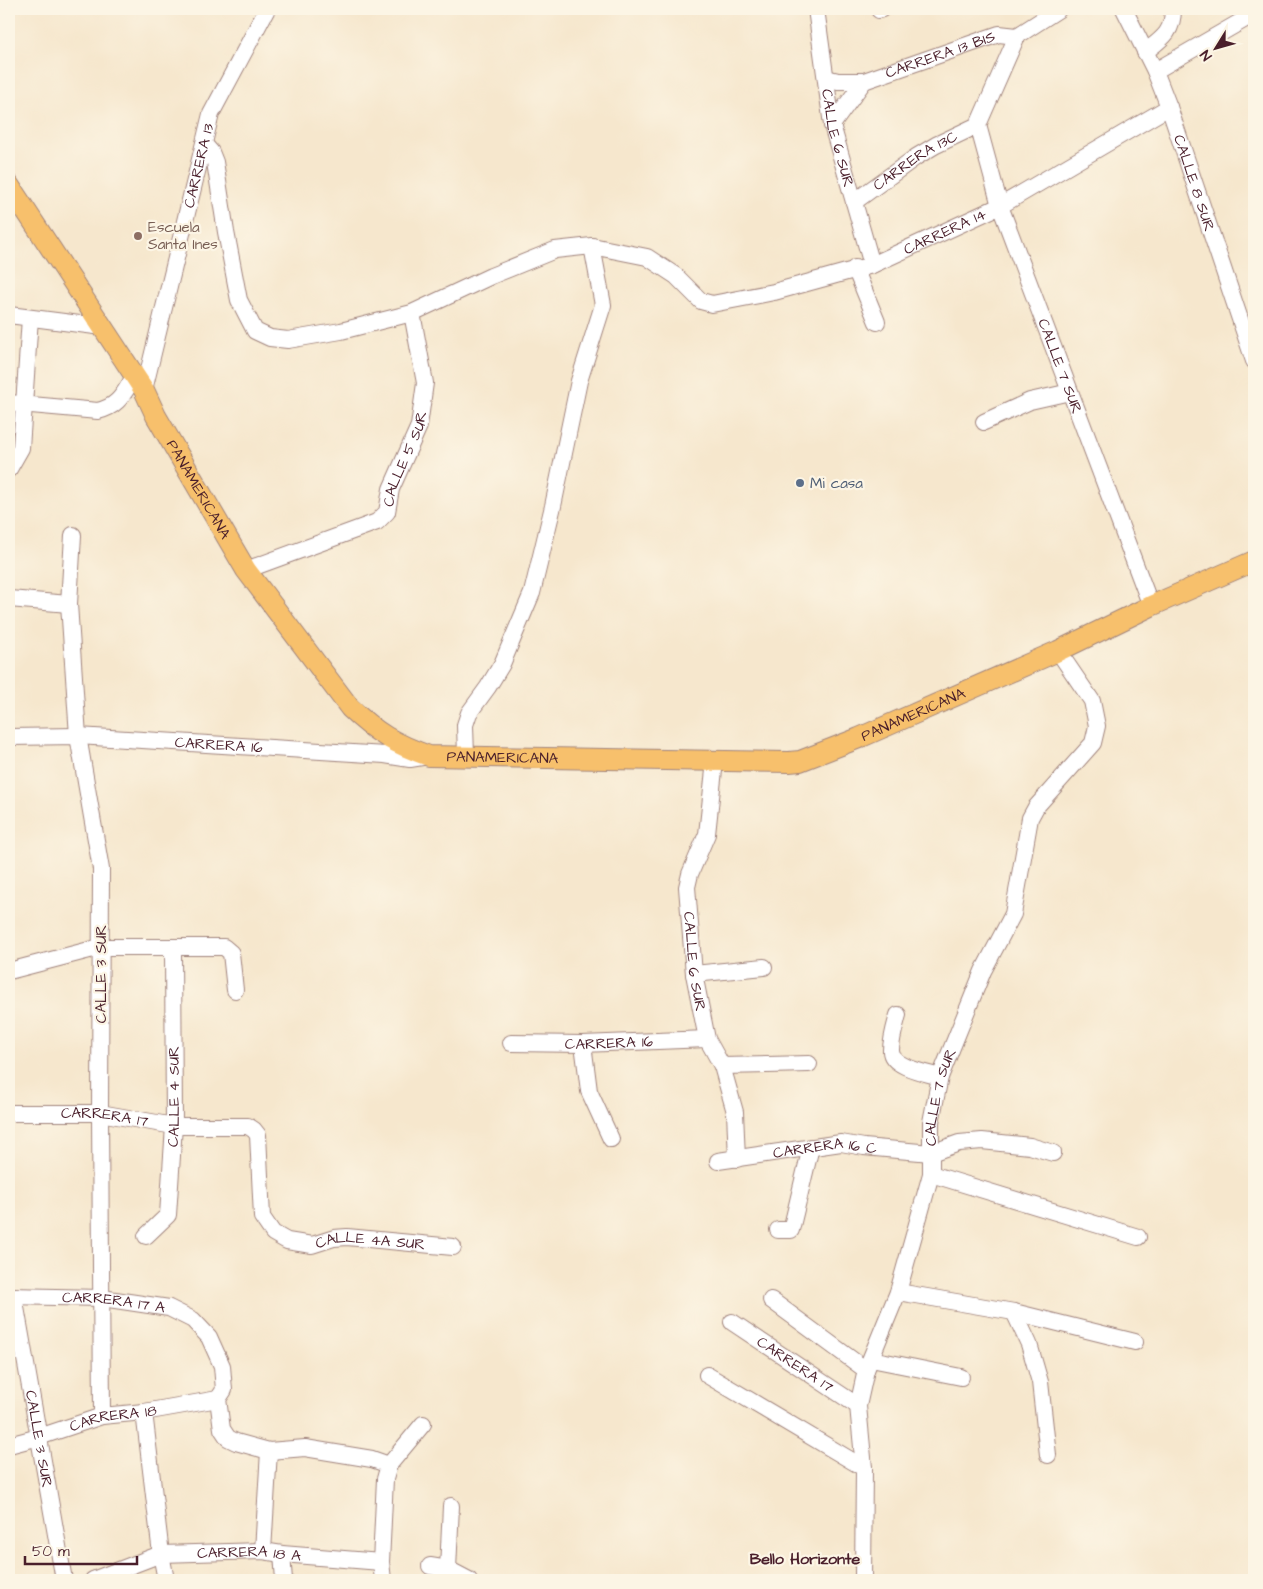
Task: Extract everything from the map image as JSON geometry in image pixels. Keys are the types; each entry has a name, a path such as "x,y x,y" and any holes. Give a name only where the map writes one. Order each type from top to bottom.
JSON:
{"main road":[{"name":"PANAMERICANA","path":"9,186 103,326 139,384 246,570 350,708 364,722 382,735 402,747 429,756 800,761 1058,651 1151,606 1254,561"}],"street":[{"name":"CARRERA 13","path":"139,384 211,114 267,9"},
{"name":"CALLE 6 SUR","path":"816,9 832,125 854,202 863,267 877,322"},
{"path":"978,125 1017,36 1059,9"},
{"name":"CALLE 8 SUR","path":"1124,9 1155,71 1169,107 1254,361"},
{"path":"1145,52 1162,39 1173,23 1173,9"},
{"path":"1155,71 1254,14"},
{"name":"CARRERA 13 BIS","path":"826,78 838,81 864,81 999,34 1017,36"},
{"path":"832,125 864,81"},
{"name":"CARRERA 14","path":"592,246 647,257 676,276 701,301 712,304 774,292 863,267 1000,206 1169,107"},
{"name":"CARRERA 13C","path":"854,202 916,157 978,125"},
{"name":"CALLE 7 SUR","path":"978,125 1000,206 1151,606"},
{"path":"204,144 211,152 215,162 239,300 255,331 270,338 288,340 341,331 412,313 491,276 555,250 592,246 603,305 579,381 553,506 532,593 502,664 488,688 469,713 465,725 466,756"},
{"name":"CALLE 5 SUR","path":"246,570 377,522 387,512 391,489 419,426 425,383 412,313"},
{"path":"9,315 103,326"},
{"path":"9,469 21,448 30,318"},
{"path":"9,403 98,411 109,409 117,404 139,384"},
{"path":"984,422 1030,401 1070,392"},
{"name":"CALLE 3 SUR","path":"73,535 69,604 78,736 102,869 100,1113 102,1416"},
{"path":"9,599 69,604"},
{"name":"CALLE 7 SUR","path":"863,1580 864,1468 858,1406 868,1365 898,1292 932,1174 930,1153 931,1122 940,1077 983,971 1013,914 1030,818 1036,807 1093,744 1097,726 1092,701 1058,651"},
{"name":"CARRERA 16","path":"9,737 78,736 385,755 410,759 429,756"},
{"name":"CALLE 6 SUR","path":"715,761 707,834 690,874 687,887 694,974 706,1039 722,1066 735,1112 737,1159"},
{"path":"9,971 101,947 224,947 231,953 235,990"},
{"name":"CALLE 4 SUR","path":"146,1236 168,1215 174,1126 173,947"},
{"path":"694,974 764,967"},
{"path":"898,1015 890,1052 894,1059 900,1064 940,1077"},
{"name":"CARRERA 16","path":"511,1043 583,1044 706,1039"},
{"path":"583,1044 589,1091 611,1139"},
{"path":"722,1066 809,1064"},
{"name":"CARRERA 17","path":"9,1113 100,1113 174,1126 248,1126 258,1135"},
{"name":"CALLE 4A SUR","path":"258,1135 262,1217 273,1233 287,1241 312,1245 334,1238 347,1237 453,1247"},
{"path":"930,1153 959,1143 982,1141 1030,1146 1053,1153"},
{"name":"CARRERA 16 C","path":"718,1161 841,1143 930,1153"},
{"path":"785,1230 811,1147"},
{"path":"932,1174 1138,1237"},
{"path":"898,1292 1014,1312 1135,1342"},
{"name":"CALLE 3 SUR","path":"11,1296 39,1437 64,1580"},
{"name":"CARRERA 17 A","path":"11,1296 102,1298 169,1308 193,1320 209,1337 222,1366 224,1390 218,1399"},
{"path":"771,1300 868,1365 961,1376"},
{"path":"1014,1312 1029,1344 1040,1382 1048,1455"},
{"name":"CARRERA 17","path":"732,1322 858,1406"},
{"path":"707,1376 864,1468"},
{"path":"218,1399 222,1429 228,1438 269,1451 305,1448 372,1459 389,1465"},
{"name":"CARRERA 18","path":"9,1444 39,1437 102,1416 144,1412 218,1399"},
{"path":"144,1412 161,1554 166,1580"},
{"path":"383,1580 381,1562 385,1479 389,1465 423,1424"},
{"path":"263,1551 269,1451"},
{"path":"448,1569 451,1506"},
{"name":"CARRERA 18 A","path":"94,1580 161,1554 263,1551 381,1562"},
{"path":"282,1554 284,1580"},
{"path":"430,1566 448,1569 469,1580"}],"place":[{"name":"Escuela Santa Ines","path":"138,236"},
{"name":"Mi casa","path":"800,483"}],"district":[{"name":"Bello Horizonte","path":"805,1559"}]}
